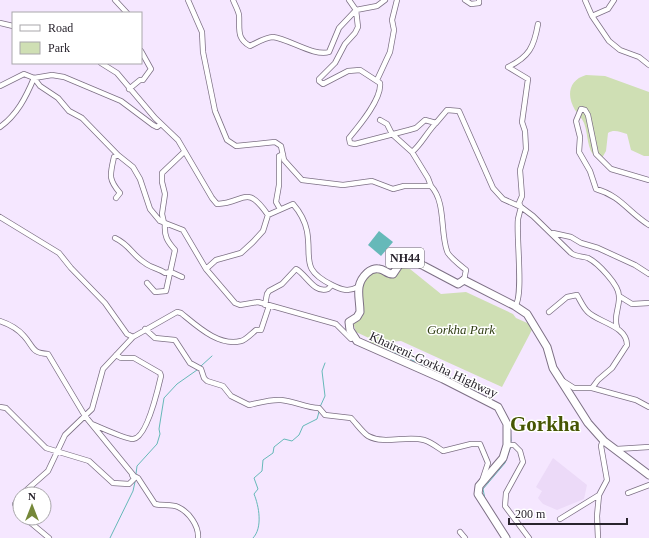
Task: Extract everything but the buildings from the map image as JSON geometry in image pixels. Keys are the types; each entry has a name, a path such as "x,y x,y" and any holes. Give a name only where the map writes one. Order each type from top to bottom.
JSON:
{"main road":[{"name":"NH44","path":"358,287 366,274 373,270 380,269 393,274 404,258 424,266 458,284 464,280 515,306 527,314 545,342 550,351 554,368 576,406 603,440 617,449 638,468 649,475"},
{"name":"Khaireni-Gorkha Highway","path":"358,287 360,312 357,317 349,322 354,337 357,341 443,379 495,406 503,416 507,424 507,445 503,458 482,482"},
{"path":"482,482 478,490 478,494 506,538"}],"street":[{"path":"115,0 126,12"},
{"path":"188,0 202,32 203,52 215,111 227,140 236,146 275,142 280,146 284,160 302,180 343,185 372,181 393,189 404,186 431,186"},
{"path":"233,0 239,14 238,34 243,42 250,46 272,37 293,42 321,54 329,52 339,28 356,10 377,6 385,0"},
{"path":"349,0 356,10 358,27 355,33 345,44 335,63 319,79 319,81 323,84 336,76 360,70 377,80 380,83 381,88 378,96 348,142 355,144 416,128 425,120 436,123"},
{"path":"377,80 390,52 394,30 392,20 397,0"},
{"path":"465,0 471,4 479,3 479,0"},
{"path":"585,0 592,16 609,41 620,50 639,57 649,65"},
{"path":"592,16 608,9 614,0"},
{"path":"0,23 12,26"},
{"path":"515,306 519,300 518,285 520,271 518,259 518,218 521,207 519,203 522,196 520,170 526,149 525,131 522,122 528,79 508,67 518,63 529,53 538,24"},
{"path":"129,89 140,80 143,80 151,69 142,54"},
{"path":"103,64 117,73 129,89 178,140 217,204 244,196 250,196 260,204 268,215"},
{"path":"0,86 24,74 34,78 52,76 64,78 121,101 157,127 161,124"},
{"path":"0,127 12,118 34,78"},
{"path":"34,78 40,86 58,98 69,111 82,118 118,155 133,167 140,179 150,209 160,221 183,230 206,269 235,303 240,305 258,302 336,324 351,339 354,337"},
{"path":"649,180 611,169 596,154 588,115 585,110 581,109 576,120 580,137 579,152 590,171 596,189 613,195 625,204 635,216 649,225"},
{"path":"412,152 416,149 427,132 447,110 459,111 493,188 503,199 521,207 575,256 586,257 592,261 610,277 619,296 632,304 649,303"},
{"path":"380,120 387,124 392,134 412,152 435,191 440,210 447,253 466,270 464,280"},
{"path":"147,284 155,292 166,291 175,250 167,241 164,233 165,223 162,214 165,194 162,182 162,173 184,152"},
{"path":"280,209 276,202 279,175 278,161 279,156 283,154"},
{"path":"116,198 120,194 111,182 110,173 114,157 118,155"},
{"path":"206,269 216,260 229,255 241,253 263,231 268,215 293,204 301,214 307,232 307,256 313,270 325,282 350,291 358,298"},
{"path":"0,217 59,253 71,268 105,303 127,334 133,337"},
{"path":"551,233 570,237 581,243 598,248 635,265 649,274"},
{"path":"115,238 126,243 145,264 156,267 165,273 170,272 182,277"},
{"path":"31,486 48,471 65,435 92,409 103,369 133,337 177,312 181,313 206,333 226,341 242,341 256,330 261,330 267,305 266,294 282,284 296,269 312,284 322,290 328,289 332,285"},
{"path":"350,291 358,287"},
{"path":"549,312 567,297 577,295 588,312 617,327 627,340 627,344 612,368 598,380 592,388"},
{"path":"617,327 616,316 619,296"},
{"path":"0,321 17,329 26,337 31,347 40,354 48,354 86,416 155,504 177,506 185,512 197,527 198,538"},
{"path":"145,329 155,338 175,340 190,363 200,368 204,378 207,381 223,386 232,396 249,405 282,400 310,408 321,409 325,415 351,418 367,435 381,440 404,438 420,439 425,440 443,451 471,444 480,444 488,463 482,482"},
{"path":"92,424 120,434 126,439 133,440 140,437 144,431 149,413 155,402 161,376 160,373 134,358 121,358 116,355"},
{"path":"563,382 574,388 592,388 636,400 649,407"},
{"path":"0,407 6,408 46,448 89,461 113,483 129,484 134,479 134,476"},
{"path":"598,538 597,516 599,495 607,480 601,446 603,440"},
{"path":"507,445 514,444 520,451 523,462 506,493 505,506 529,538"},
{"path":"617,449 649,447"},
{"path":"628,493 649,485"},
{"path":"560,519 599,495"},
{"path":"35,526 49,538"},
{"path":"460,532 465,538"}],"shaded area":[{"path":"379,231 393,242 381,256 368,245"},
{"path":"553,458 587,485 584,499 557,510 543,504 538,498 542,491 536,487"}],"green space":[{"path":"586,75 605,76 649,92 649,156 644,156 631,150 627,134 615,131 608,133 606,151 602,158 596,158 589,146 584,123 572,104 570,94 576,80"},
{"name":"Gorkha Park","path":"402,268 410,269 441,294 466,292 513,314 516,318 534,326 502,387 401,341 388,342 384,350 370,343 371,339 356,332 353,322 363,316 362,286 365,281 370,275 378,270 394,278"}],"waterway":[{"path":"386,349 437,371 498,403"},
{"path":"201,366 212,356"},
{"path":"320,407 325,396 322,371 325,363"},
{"path":"136,474 137,466 157,444 160,434 159,429 164,398 177,384 197,370"},
{"path":"502,407 510,423 511,441"},
{"path":"253,538 256,534 259,523 259,511 254,494 258,489 254,478 262,471 263,460 273,453 274,447 284,439 292,441 299,435 303,426 317,419 319,412"},
{"path":"485,499 483,489 505,463 511,446"},
{"path":"110,538 133,491 135,482"},
{"path":"494,513 510,538"}],"district":[{"name":"Gorkha","path":"545,424"}]}
